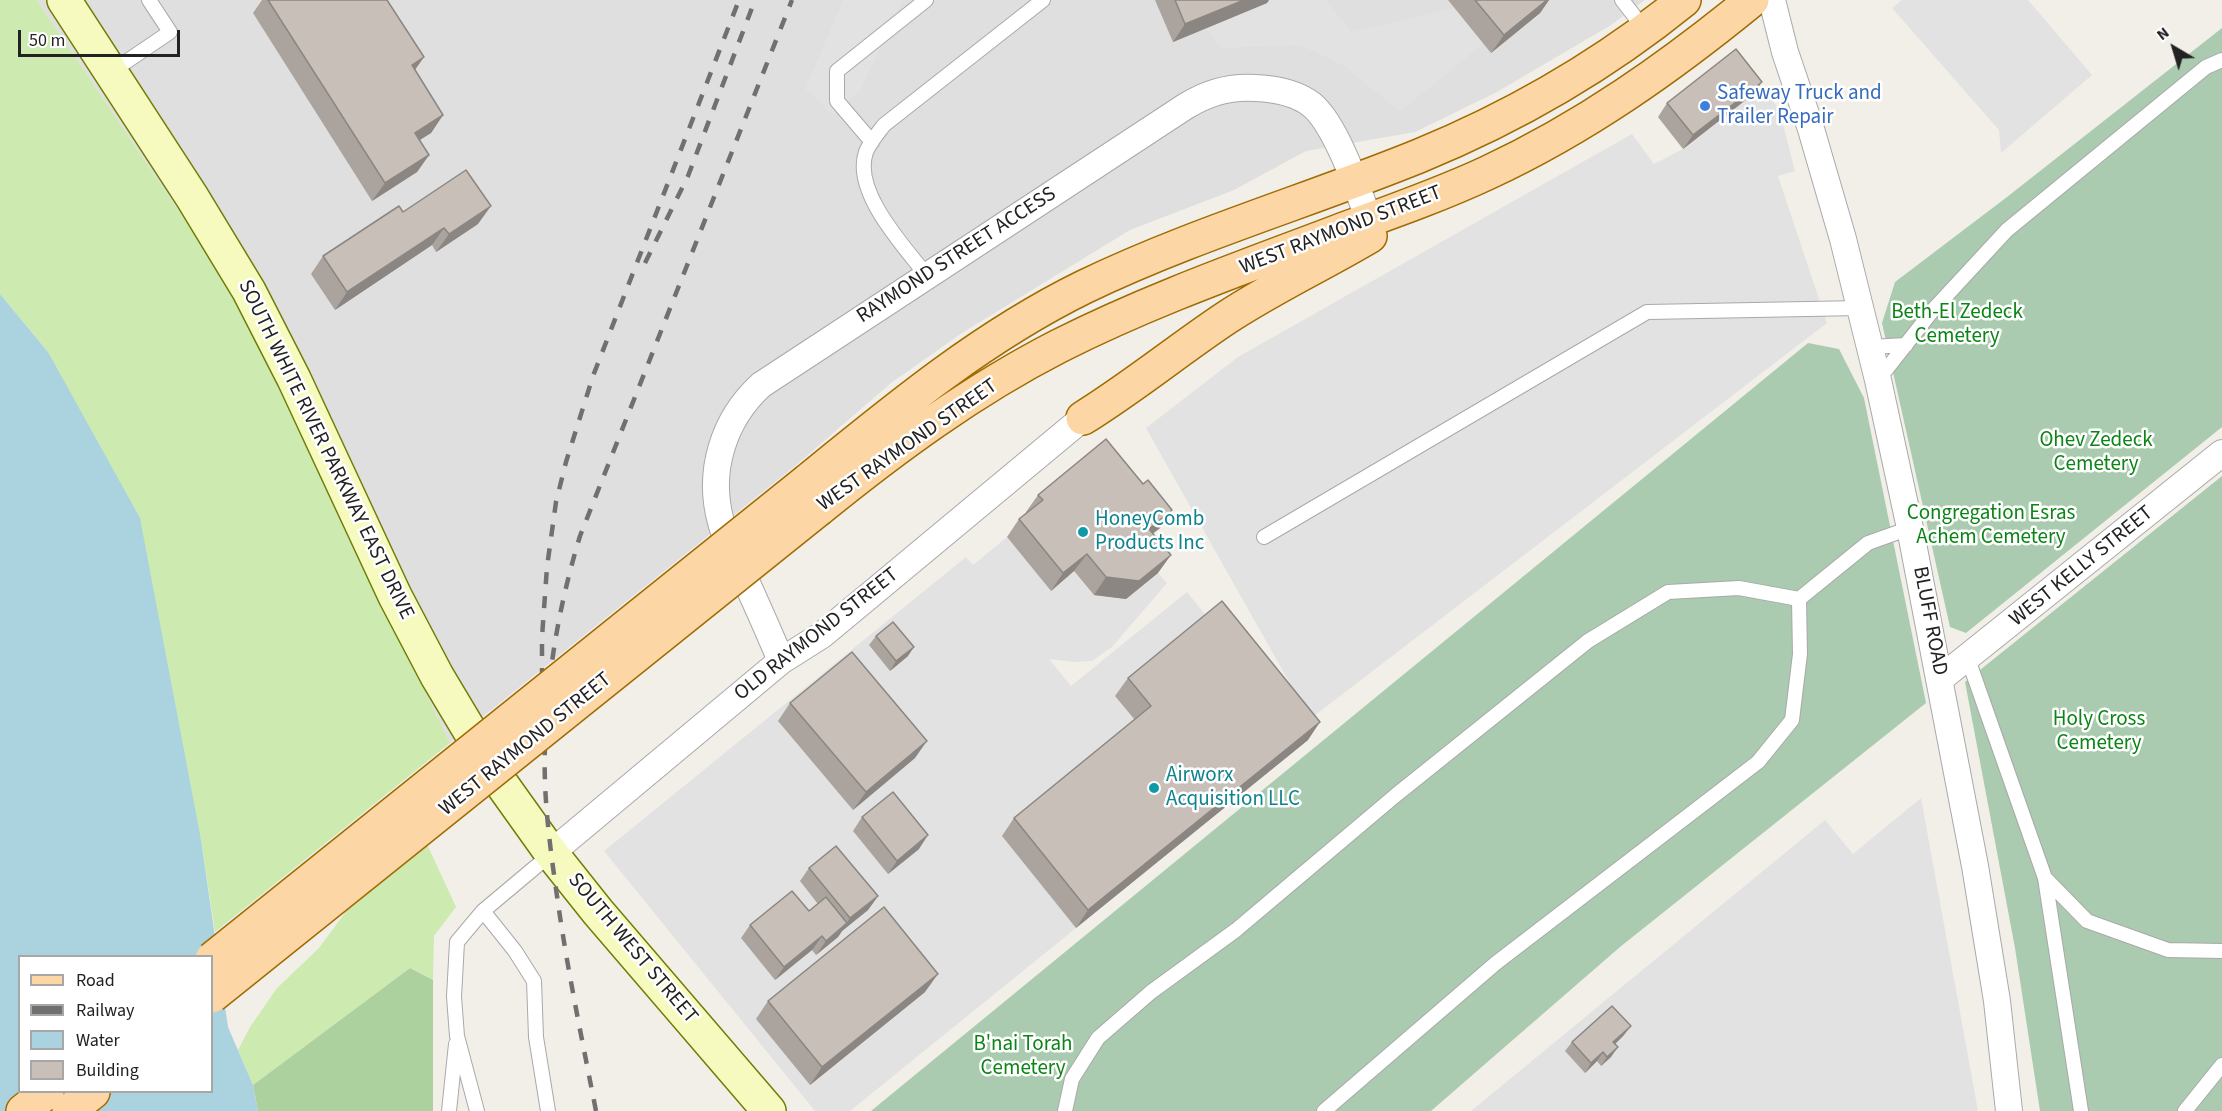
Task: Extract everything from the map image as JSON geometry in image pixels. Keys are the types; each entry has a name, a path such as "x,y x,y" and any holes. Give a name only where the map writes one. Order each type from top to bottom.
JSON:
{"main road":[{"name":"SOUTH WHITE RIVER PARKWAY EAST DRIVE","path":"64,0 192,197 249,291 294,379 395,596 437,676 501,783"},
{"name":"WEST RAYMOND STREET","path":"213,995 813,495 940,376 1015,326 1072,293 1177,247 1419,156 1510,114 1555,89 1645,30 1684,0"},
{"name":"WEST RAYMOND STREET","path":"213,958 813,495 865,472 948,412 1057,347 1157,301 1448,191 1524,155 1621,99 1666,68 1752,0"},
{"path":"1083,418 1121,394 1192,340 1261,296 1332,259 1448,191"},
{"name":"SOUTH WEST STREET","path":"501,783 551,853 769,1111"},
{"path":"22,1111 46,1093"},
{"path":"69,1111 92,1093"}],"street":[{"name":"BLUFF ROAD","path":"1772,0 1785,52 1833,203 1861,308 1910,528 1990,951 2009,1111"},
{"name":"RAYMOND STREET ACCESS","path":"781,661 725,535 716,503 718,459 729,426 744,403 761,385 1186,106 1215,93 1243,87 1264,88 1305,100 1320,113 1328,124 1370,220"},
{"name":"OLD RAYMOND STREET","path":"551,853 781,661 822,635 1083,418"},
{"name":"WEST KELLY STREET","path":"1940,679 2219,462"}],"lane":[{"path":"111,72 170,32 149,0"},
{"path":"872,142 837,101 837,71 926,0"},
{"path":"927,276 876,206 868,190 864,178 866,153 884,125 1043,0"},
{"path":"1622,0 1645,30"},
{"path":"1878,380 1933,310 2007,230 2206,67 2222,60"},
{"path":"1264,537 1647,312 1861,308"},
{"path":"1870,347 1906,345"},
{"path":"1065,1111 1072,1079 1098,1038 1151,992 1236,930 1396,795 1588,641 1668,592 1739,588 1799,599 1868,543 1910,528"},
{"path":"1324,1111 1496,963 1758,762 1792,720 1800,654 1799,599"},
{"path":"1968,659 2045,879 2081,1111"},
{"path":"449,1111 457,1036 454,997 457,942 483,911 551,853"},
{"path":"2045,879 2087,921 2168,951 2222,951"},
{"path":"483,911 515,951 534,981 536,1037 548,1111"},
{"path":"457,1036 477,1111"},
{"path":"2185,1111 2222,1065"}],"shaded area":[{"path":"37,0 1645,0 1611,25 1497,92 1415,132 1306,151 1234,190 1130,230 962,333 891,383 795,466 450,743 230,287"},
{"path":"843,0 903,0 860,91 832,115 805,89"},
{"path":"1266,0 1326,0 1352,32 1457,7 1484,43 1400,112 1343,65 1300,45 1221,48 1207,28 1267,3"},
{"path":"1902,0 2028,0 2092,75 2001,153 1999,130 1892,8"},
{"path":"1749,70 1779,109 1795,171 1778,176 1827,323 1310,719 1146,428 1238,357 1632,134 1654,164 1683,149"},
{"path":"1007,537 1051,591 1074,571 1094,595 1126,599 1158,573 1167,583 1112,647 1092,661 1074,662 1049,659 1071,686 1187,592 1209,619 1139,724 1076,928 850,1111 815,1111 604,851 966,557 973,565"},
{"path":"1921,798 1978,1111 1471,1111 1825,820 1853,854"}],"green space":[{"path":"0,0 37,0 230,287 450,743 215,932 201,840 48,352 0,294"},
{"path":"2222,28 2222,427 1966,633 1950,627 1882,323 1895,282"},
{"name":"B'nai Torah Cemetery","path":"1808,343 1839,349 1864,398 1926,703 1620,947 1431,1111 871,1111"},
{"name":"Holy Cross Cemetery","path":"2222,476 2222,1111 2040,1111 2015,948 1965,682"},
{"path":"427,844 456,907 434,936 433,980 410,968 253,1085 238,1050 250,1027 277,988 319,948 350,906"},
{"path":"410,968 433,980 433,1111 258,1111 253,1085"}],"water":[{"path":"0,294 48,352 140,518 201,840 228,1027 253,1085 258,1111 0,1111"}],"building":[{"path":"268,0 387,0 424,57 412,65 443,115 415,133 429,155 385,183"},
{"path":"1175,0 1244,0 1185,24"},
{"path":"1475,0 1547,0 1504,35"},
{"name":"Safeway Truck and Trailer Repair","path":"1736,49 1762,82 1693,135 1667,103"},
{"path":"466,170 491,206 449,234 444,228 347,292 323,256 399,206 403,212"},
{"name":"HoneyComb Products Inc","path":"1106,439 1143,484 1148,480 1172,510 1149,529 1171,555 1139,581 1106,577 1087,554 1063,573 1019,519 1043,500 1038,495"},
{"name":"Airworx Acquisition LLC","path":"1222,601 1320,722 1088,910 1014,818 1151,706 1128,678"},
{"path":"893,622 914,647 896,661 876,636"},
{"path":"852,652 927,741 866,792 790,703"},
{"path":"893,792 928,835 897,861 862,817"},
{"path":"836,846 878,896 850,918 809,868"},
{"path":"792,891 809,911 826,897 847,923 826,941 822,936 784,967 750,925"},
{"path":"884,907 938,974 822,1067 768,1001"},
{"path":"1612,1006 1631,1026 1613,1042 1618,1047 1607,1057 1603,1052 1591,1063 1572,1042"}],"railway":[{"path":"542,680 542,637 547,567 556,502 566,462 593,376 739,0"},
{"path":"645,263 688,176 755,0"},
{"path":"596,1111 565,950 548,821 545,784 546,719 555,640 580,536 792,0"}],"place":[{"name":"Safeway Truck and Trailer Repair","path":"1705,106"},
{"name":"HoneyComb Products Inc","path":"1083,532"},
{"name":"Airworx Acquisition LLC","path":"1154,788"}],"park label":[{"name":"Beth-El Zedeck Cemetery","path":"1957,325"},
{"name":"Ohev Zedeck Cemetery","path":"2096,453"},
{"name":"Congregation Esras Achem Cemetery","path":"1991,526"}]}
